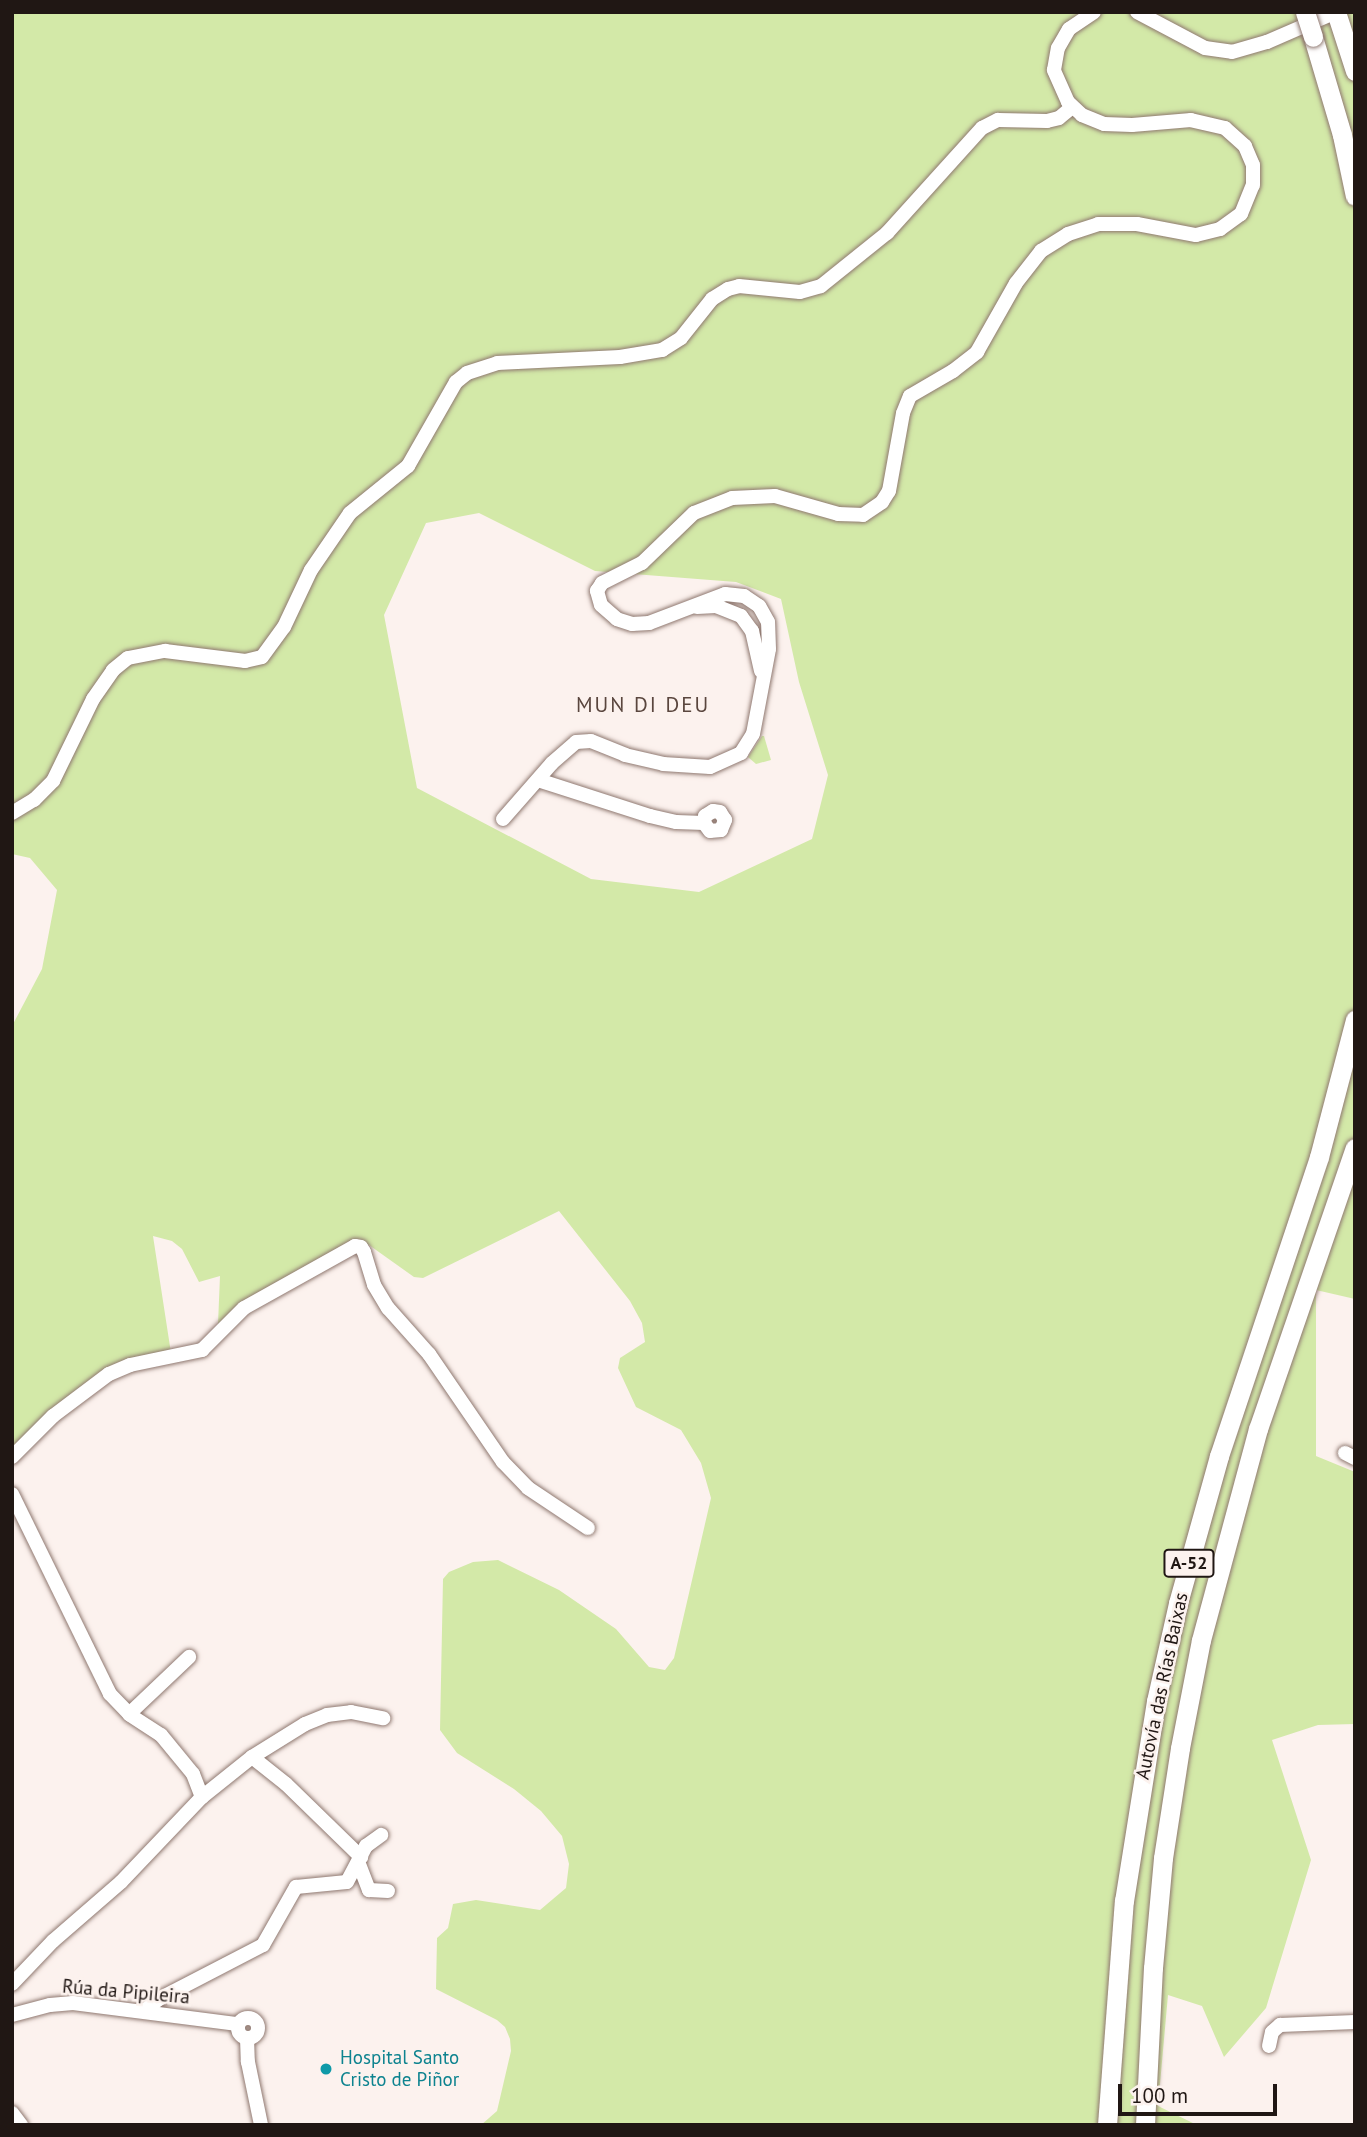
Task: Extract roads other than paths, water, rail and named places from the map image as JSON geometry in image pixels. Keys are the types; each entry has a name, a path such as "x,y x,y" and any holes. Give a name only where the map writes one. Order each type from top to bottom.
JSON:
{"highway":[{"path":"1305,12 1342,135 1355,196"},
{"path":"1338,17 1355,71"},
{"name":"Autovía das Rías Baixas","path":"1107,2125 1124,1901 1138,1801 1172,1627 1219,1456 1319,1157 1355,1020"},
{"name":"Autovía das Rías Baixas","path":"1145,2125 1153,1968 1163,1858 1180,1748 1201,1640 1258,1429 1355,1148"}],"street":[{"path":"503,819 572,744 587,740 663,764 710,766 726,762 741,753 753,734 769,649 768,622 753,600 739,594 724,594 649,623 628,623 604,608 597,591 606,580 642,563 694,513 732,498 775,496 848,516 869,511 882,502 889,491 903,413 910,396 953,371 977,352 1016,283 1041,251 1068,234 1109,223 1203,235 1232,223 1245,208 1253,185 1253,165 1245,146 1225,128 1191,120 1132,125 1104,124 1073,107 1057,82 1054,70 1056,55 1069,29 1094,12"},
{"path":"1137,12 1205,48 1232,52 1338,17"},
{"path":"12,813 34,800 53,781 93,699 113,670 128,658 165,651 245,661 262,657 279,635 311,570 350,513 408,466 456,382 467,373 497,363 620,357 662,350 681,338 712,299 728,289 739,286 800,292 821,286 887,233 982,128 998,120 1047,121 1059,118 1073,107"},
{"path":"741,615 744,604 753,600"},
{"path":"679,612 716,606 741,615 752,631 762,677"},
{"path":"552,763 558,779 566,789"},
{"path":"538,780 650,816 704,823"},
{"path":"12,1457 53,1416 109,1374 130,1365 202,1350 244,1307 355,1246 361,1247 364,1252 374,1285 388,1308 434,1362 503,1462 528,1488 588,1528"},
{"path":"12,1493 108,1691 129,1714 162,1735 193,1774 202,1797"},
{"path":"129,1714 189,1657"},
{"path":"12,1984 53,1941 121,1882 202,1797 252,1757 305,1724 327,1715 351,1712 383,1718"},
{"path":"252,1757 286,1784 360,1860 369,1890 388,1891"},
{"path":"144,2011 159,1998 263,1945 298,1885 343,1884 350,1880 366,1846 381,1835"},
{"name":"Rúa da Pipileira","path":"12,2015 60,2004 144,2011 238,2024 240,2034 247,2038 248,2062 261,2125"},
{"path":"1269,2046 1272,2032 1280,2025 1355,2022"},
{"path":"12,2113 21,2125"}],"place":[{"name":"Hospital Santo Cristo de Piñor","path":"326,2069"}],"district":[{"name":"MUN DI DEU","path":"643,705"}]}
